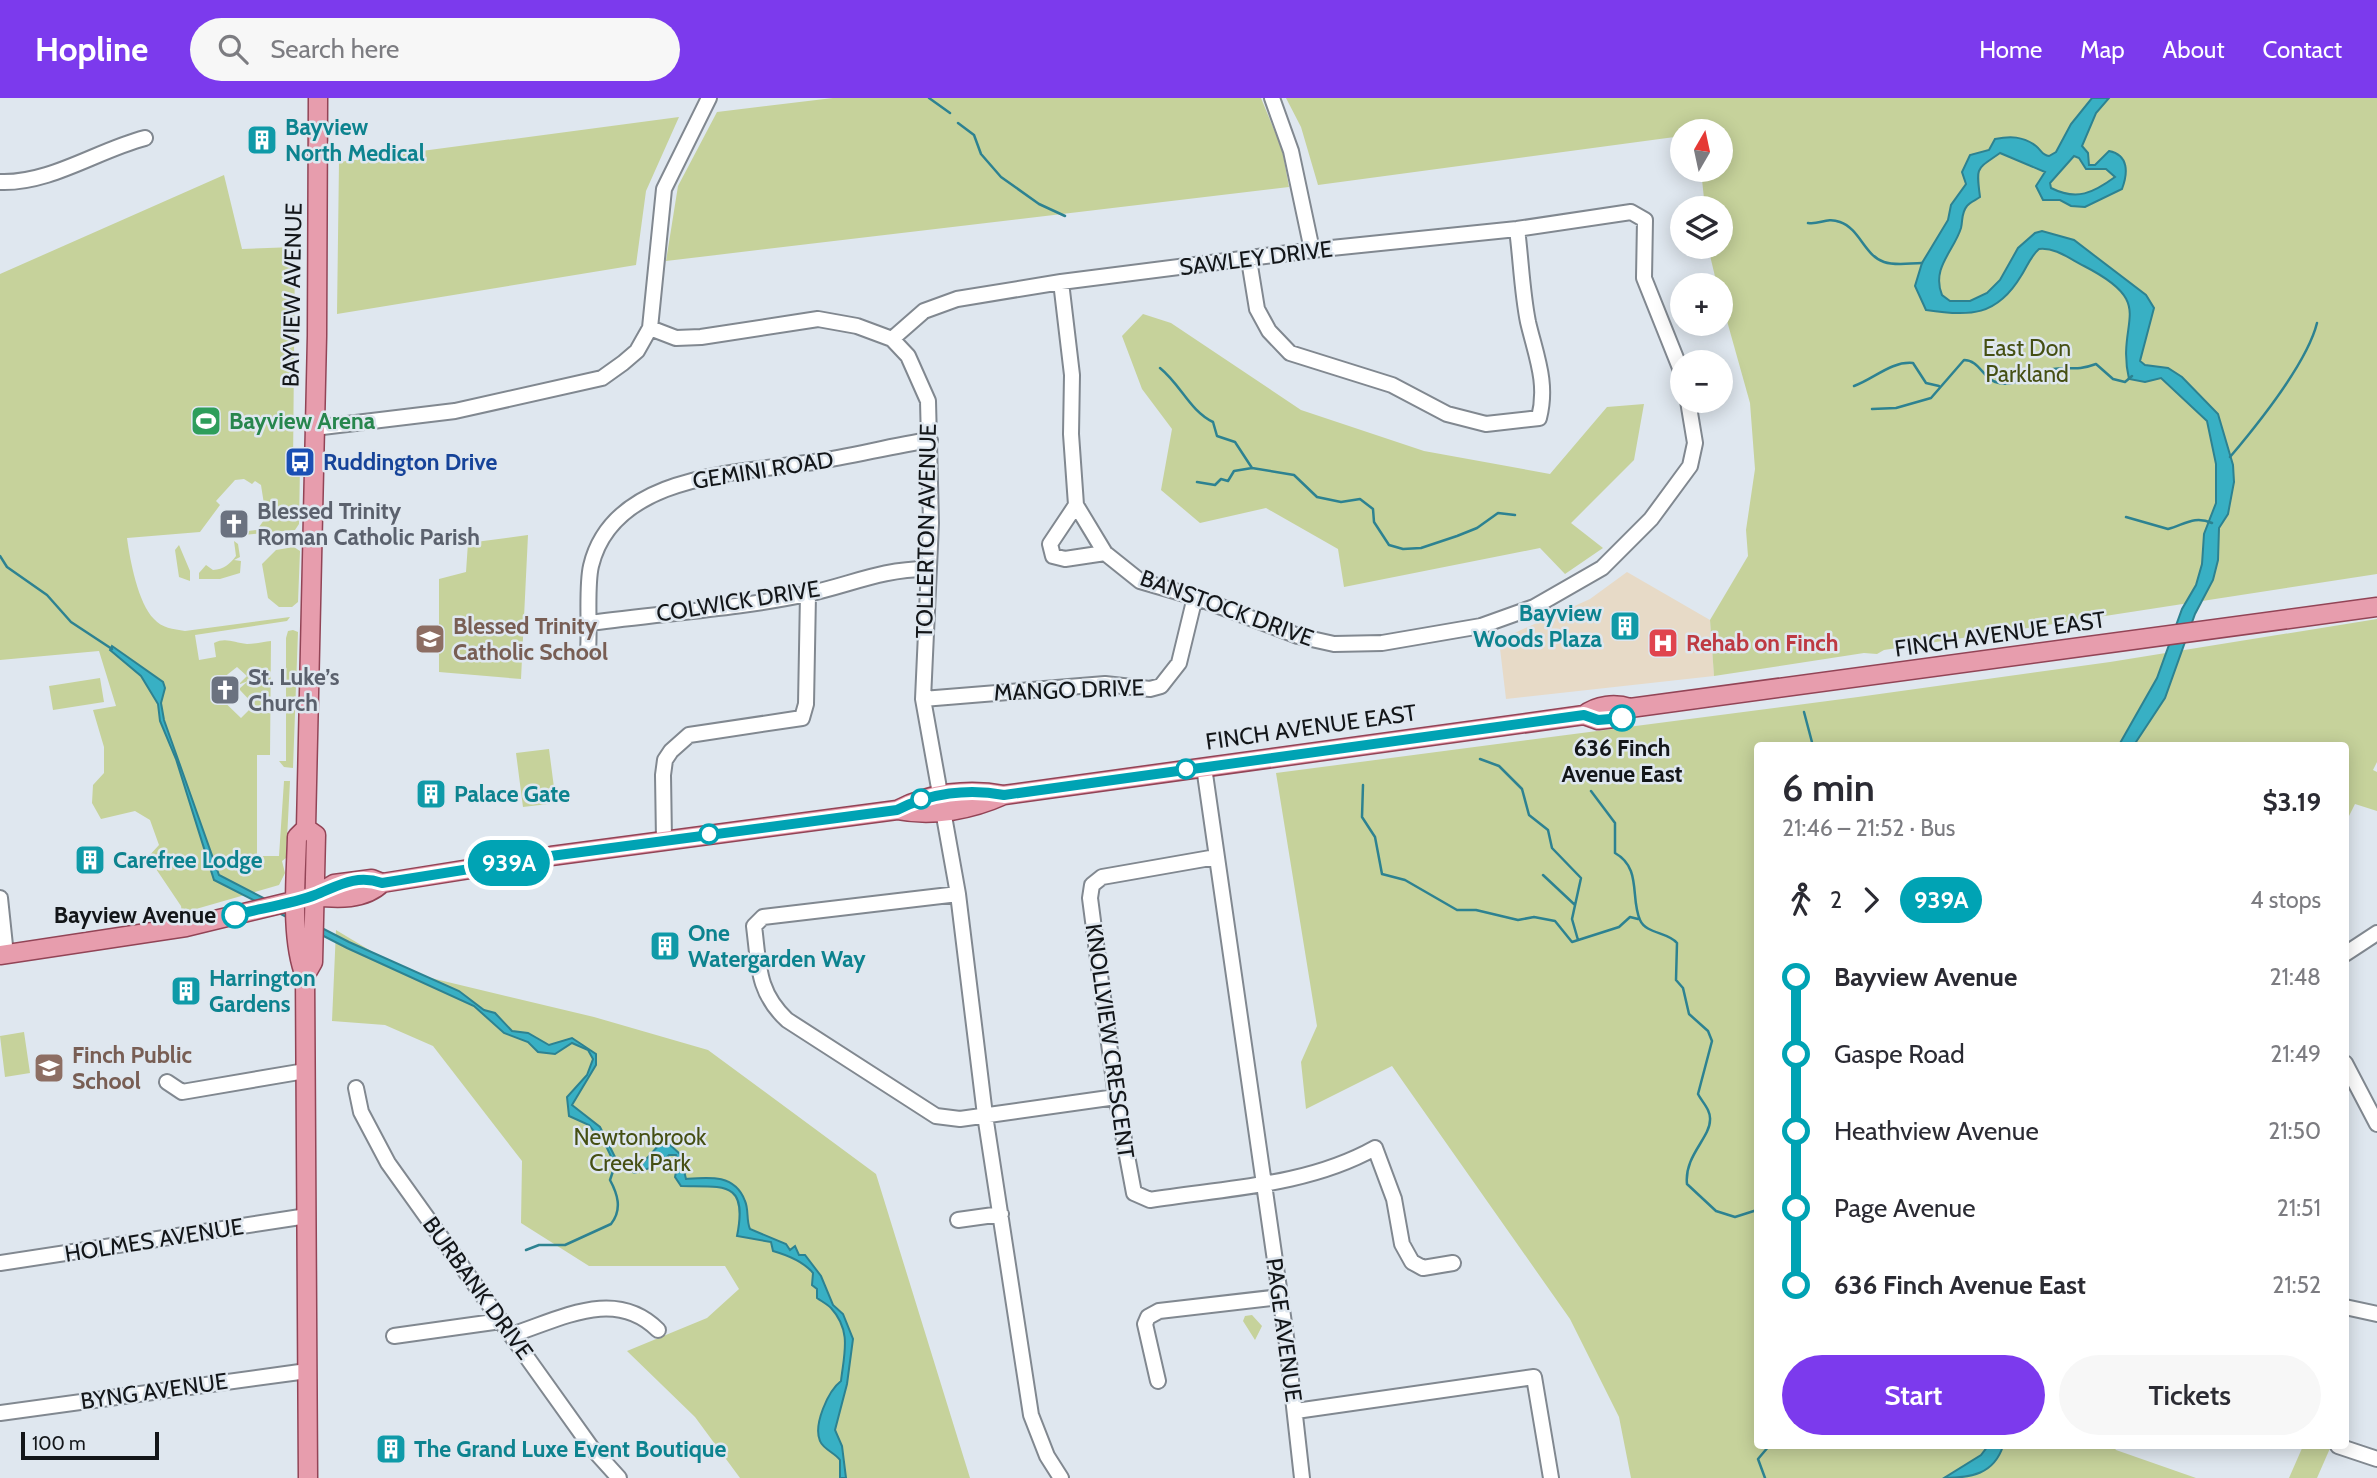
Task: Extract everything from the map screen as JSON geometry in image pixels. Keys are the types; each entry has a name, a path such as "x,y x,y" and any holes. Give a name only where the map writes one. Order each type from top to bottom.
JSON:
{"main road":[{"name":"BAYVIEW AVENUE","path":"308,1478 304,976 313,962 305,898 316,835 306,828 318,98"},
{"name":"FINCH AVENUE EAST","path":"3,955 186,927 305,898 344,882 372,879 382,883 664,840 897,810 920,814 941,803 979,806 1004,795 1584,715 1598,720 1622,718 1630,708 2377,607"}],"street":[{"path":"314,428 454,411 602,378 637,351 650,328 664,189 709,98"},
{"path":"1272,98 1292,151 1312,250"},
{"path":"0,181 44,174 145,138"},
{"name":"SAWLEY DRIVE","path":"892,339 924,311 957,299 1061,282 1312,250 1517,229 1631,212 1645,220 1644,278 1673,350"},
{"path":"1249,260 1257,309 1269,331 1290,353 1392,386 1447,414 1486,424 1517,422 1539,418 1544,400 1541,366 1528,321 1517,229"},
{"name":"BANSTOCK DRIVE","path":"1061,282 1072,375 1071,434 1076,505 1105,553 1140,581 1195,597 1298,636 1334,644 1382,643 1481,626 1534,607 1602,568 1651,519 1690,466 1695,443 1690,413"},
{"path":"650,328 676,338 701,337 818,319 857,326 892,339"},
{"name":"TOLLERTON AVENUE","path":"892,339 908,356 928,401 931,523 923,699 958,894 985,1115 1031,1415 1047,1456 1061,1478"},
{"name":"GEMINI ROAD","path":"588,651 591,566 601,542 615,522 651,496 681,483 716,474 816,462 930,440"},
{"path":"1076,505 1050,544 1053,556 1065,559 1105,553"},
{"name":"COLWICK DRIVE","path":"590,623 808,594 870,575 900,569 927,569"},
{"path":"664,840 663,775 666,760 671,751 689,735 802,718 806,704 808,594"},
{"name":"MANGO DRIVE","path":"923,699 1105,684 1150,689 1161,685 1179,663 1195,597"},
{"name":"PAGE AVENUE","path":"1204,767 1296,1411 1302,1478"},
{"name":"KNOLLVIEW CRESCENT","path":"1216,858 1102,877 1093,885 1090,898 1116,1097 1134,1193 1150,1200 1262,1184"},
{"path":"958,894 763,917 754,926 762,987 771,1005 787,1020 936,1116 960,1119 1116,1097"},
{"path":"0,898 3,955"},
{"path":"2349,951 2377,933"},
{"path":"167,1082 182,1091 305,1071"},
{"path":"2349,1071 2377,1124"},
{"name":"BURBANK DRIVE","path":"356,1088 361,1112 388,1163 591,1447 619,1478"},
{"path":"1262,1184 1351,1161 1375,1148 1394,1199 1402,1244 1412,1262 1423,1268 1453,1263"},
{"path":"958,1220 1001,1214"},
{"name":"HOLMES AVENUE","path":"0,1263 307,1216"},
{"path":"1158,1381 1145,1324 1148,1317 1159,1311 1280,1297"},
{"path":"511,1335 596,1308 620,1307 643,1315 658,1329"},
{"path":"2349,1308 2377,1314"},
{"path":"394,1336 501,1321"},
{"name":"BYNG AVENUE","path":"0,1413 307,1371"},
{"path":"1296,1411 1534,1377 1551,1478"},
{"path":"2347,1449 2377,1459"}],"shaded area":[{"path":"1627,572 1710,620 1714,676 1506,699 1499,640 1590,599"}],"green space":[{"path":"833,98 1261,98 1282,149 1289,187 666,261 678,186 717,112"},
{"name":"East Don Parkland","path":"1286,98 2377,98 2377,574 1884,650 1877,654 1864,653 1714,676 1710,620 1748,556 1746,530 1755,469 1750,403 1731,336 1733,273 1714,273 1711,259 1733,259 1733,196 1704,196 1702,182 1733,182 1733,119 1670,119 1670,138 1318,185 1301,127"},
{"path":"679,117 646,191 636,265 337,314 339,162"},
{"path":"224,175 242,249 295,247 293,466 300,466 299,524 295,530 244,535 240,532 257,530 266,517 261,485 244,479 235,480 216,501 220,505 200,532 127,538 143,603 154,619 164,626 185,631 290,617 287,621 195,635 199,660 216,657 214,643 218,641 247,644 271,641 270,755 257,755 257,856 279,856 284,781 290,781 286,858 282,861 285,873 279,885 182,913 181,906 148,857 159,845 150,820 135,811 101,819 92,803 93,785 104,773 104,747 93,710 116,706 99,651 0,660 0,274","holes":["237,667 247,676 238,685 248,681 239,689 254,705 241,718 214,692 223,678"]},
{"path":"1143,314 1171,323 1301,410 1424,451 1550,474 1607,407 1644,404 1634,460 1571,523 1603,548 1565,574 1540,548 1344,587 1338,549 1266,508 1200,523 1161,490 1172,429 1142,389 1122,336"},
{"path":"528,535 521,679 439,672 439,579 466,572 468,543"},
{"path":"234,541 238,544 240,557 234,560 241,561 240,573 220,579 199,579 199,573 206,565 213,570 223,568 231,562 236,556"},
{"path":"179,545 190,571 190,581 179,577 175,550"},
{"path":"294,547 300,551 298,602 292,607 279,607 268,598 262,564 276,550"},
{"path":"2377,619 2377,762 2373,770 2377,772 2377,811 2355,804 2349,816 2349,742 1754,742 1754,1449 2115,1449 2196,1478 1631,1478 1619,1417 1570,1319 1392,1066 1306,1109 1301,1062 1317,1026 1276,773 2110,662"},
{"path":"288,631 298,632 293,768 284,767 279,761 286,761 286,638"},
{"path":"100,678 104,702 53,710 49,686"},
{"path":"549,749 556,803 523,807 516,753"},
{"name":"Newtonbrook Creek Park","path":"336,930 406,972 594,1017 708,1050 876,1174 970,1478 740,1478 695,1417 627,1351 707,1318 739,1289 725,1266 589,1266 521,1223 522,1161 433,1046 385,1025 332,1021"},
{"path":"24,1032 30,1073 5,1077 0,1036"},
{"path":"1252,1315 1262,1326 1255,1340 1243,1321 1245,1316"},
{"path":"2302,1449 2330,1449 2317,1478 2289,1478"}],"water":[{"path":"2092,98 2109,98 2096,113 2082,146 2088,153 2089,165 2095,165 2109,151 2120,156 2126,171 2122,189 2085,207 2071,206 2060,200 2043,200 2036,186 2045,172 2000,153 1982,166 1978,174 1980,197 1964,211 1958,236 1941,268 1939,285 1942,295 1950,301 1970,301 1987,293 2000,280 2018,248 2035,233 2042,231 2074,240 2146,295 2154,308 2140,361 2145,365 2168,368 2182,377 2218,414 2233,465 2234,482 2228,514 2219,528 2218,560 2213,580 2195,614 2165,698 2136,742 2121,742 2157,678 2182,609 2196,585 2202,564 2204,534 2216,503 2216,464 2207,421 2161,378 2145,382 2129,379 2126,359 2130,315 2128,303 2121,292 2107,280 2062,254 2039,249 2012,289 2002,299 1981,311 1956,313 1926,310 1915,286 1922,263 1948,220 1951,205 1966,184 1962,172 1970,155 1989,150 1995,139 2011,137 2026,140 2049,156 2056,152 2071,124","holes":["2074,156 2079,158 2086,169 2106,169 2115,177 2084,193 2069,194 2051,188 2050,183"]},
{"path":"112,646 163,682 165,688 161,703 164,720 219,875 349,942 459,991 484,1010 495,1013 512,1031 528,1033 549,1045 572,1038 596,1054 596,1065 572,1105 600,1127 618,1163 633,1168 641,1165 659,1145 668,1143 680,1154 686,1179 720,1179 735,1186 745,1201 750,1229 786,1244 790,1250 795,1246 799,1255 805,1255 821,1276 833,1305 843,1314 853,1339 847,1384 835,1430 842,1446 846,1478 840,1478 840,1460 822,1444 818,1434 823,1409 831,1392 841,1381 845,1352 844,1334 838,1317 817,1298 817,1289 812,1285 813,1273 800,1262 773,1251 771,1242 737,1236 740,1218 736,1196 730,1191 710,1186 681,1186 675,1177 678,1162 676,1155 669,1155 659,1165 635,1173 615,1165 607,1148 589,1125 569,1116 567,1097 587,1075 593,1059 588,1050 572,1043 555,1054 538,1052 528,1042 504,1033 474,1006 347,948 214,880 176,759 160,721 158,704 141,676 110,650"},
{"path":"1986,1449 2002,1449 1994,1463 1980,1472 1963,1477 1944,1478 1981,1455"}],"waterway":[{"path":"929,98 950,113"},
{"path":"958,123 974,135 981,154 1001,177 1039,204 1065,216"},
{"path":"1808,223 1831,220 1847,225 1872,254 1884,262 1922,263"},
{"path":"2230,457 2292,375 2317,323"},
{"path":"1872,409 1896,408 1931,398 1964,360 1974,363 1994,381 2006,384 2053,369 2083,368 2096,364 2113,379 2125,382 2132,376"},
{"path":"1854,386 1905,363 1913,363 1926,383 1939,386"},
{"path":"1160,368 1192,405 1213,422 1217,436 1235,442 1252,468"},
{"path":"1197,482 1215,485 1221,479 1228,481 1234,471 1252,468 1294,475 1317,497 1341,502 1360,499 1373,509 1374,522 1389,545 1403,549 1421,548 1457,536 1477,528 1498,513 1515,515"},
{"path":"2126,517 2168,529 2194,520 2212,523"},
{"path":"0,556 7,567 47,595 71,622 112,649"},
{"path":"1804,712 1812,742"},
{"path":"1480,759 1499,766 1522,789 1529,815 1548,830 1552,848 1581,878 1572,919 1578,940"},
{"path":"1363,785 1362,817 1375,837 1382,874 1405,880 1457,910 1476,910 1518,920 1534,917 1555,921 1572,942 1619,927 1630,917 1638,919"},
{"path":"1591,791 1615,823 1615,853 1623,859 1632,875 1640,920 1647,928 1677,943 1676,980 1683,988 1689,1014 1708,1031 1712,1041 1698,1094 1709,1113 1709,1127 1689,1165 1687,1184 1716,1211 1735,1217 1754,1211"},
{"path":"1543,875 1575,905"},
{"path":"526,1250 539,1245 565,1245 611,1224 618,1207 617,1196 610,1180 615,1165"},
{"path":"1765,1478 1758,1459 1766,1449"}],"bus line":[{"name":"939A","path":"235,915 314,896 334,884 344,882 372,879 382,883 551,856 897,810 917,800 979,790 1004,795 1584,715 1598,720 1622,718"}],"place":[{"name":"Bayview North Medical","path":"262,140"},
{"name":"Bayview Arena","path":"206,421"},
{"name":"Ruddington Drive","path":"300,462"},
{"name":"Blessed Trinity Roman Catholic Parish","path":"234,524"},
{"name":"Bayview Woods Plaza","path":"1625,626"},
{"name":"Blessed Trinity Catholic School","path":"430,639"},
{"name":"Rehab on Finch","path":"1663,643"},
{"name":"St. Luke’s Church","path":"225,690"},
{"name":"636 Finch Avenue East","path":"1622,718"},
{"name":"Palace Gate","path":"431,794"},
{"name":"Carefree Lodge","path":"90,860"},
{"name":"Bayview Avenue","path":"235,915"},
{"name":"One Watergarden Way","path":"665,946"},
{"name":"Harrington Gardens","path":"186,991"},
{"name":"Finch Public School","path":"49,1068"},
{"name":"The Grand Luxe Event Boutique","path":"391,1449"}]}
